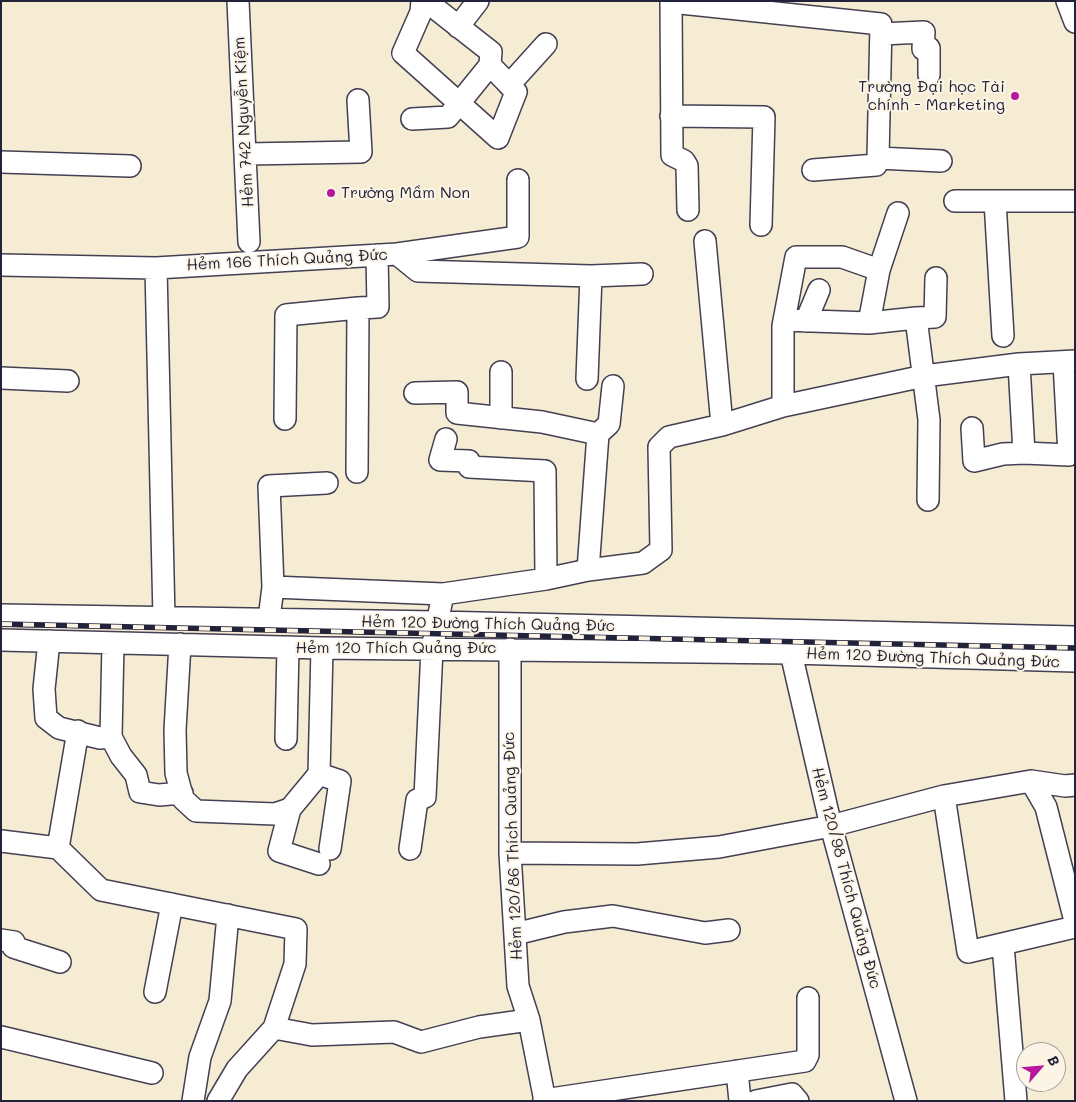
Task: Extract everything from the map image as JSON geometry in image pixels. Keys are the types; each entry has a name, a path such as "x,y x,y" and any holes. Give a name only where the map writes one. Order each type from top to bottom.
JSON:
{"street":[{"name":"Hẻm 742 Nguyễn Kiệm","path":"238,1 249,242"},
{"path":"412,119 448,117 459,104 490,65 491,52 424,1 421,12 402,53 459,104 498,138 516,92 490,65"},
{"path":"458,26 478,1"},
{"path":"1066,1 1075,22"},
{"path":"688,210 687,166 684,161 672,155 671,2 881,24 878,158 876,165 813,170"},
{"path":"881,34 924,32 923,49 929,48 929,75"},
{"path":"509,85 546,44"},
{"path":"246,154 361,152 358,100"},
{"path":"671,116 764,117 761,225"},
{"path":"878,158 941,161"},
{"path":"1,162 130,166"},
{"path":"285,419 286,315 378,307 387,254 518,237 518,180"},
{"path":"955,201 1075,201"},
{"path":"995,201 1003,336"},
{"path":"869,323 879,270 898,213"},
{"path":"705,240 722,424"},
{"name":"Hẻm 166 Thích Quảng Đức","path":"1,265 156,268 387,254 418,271 591,276 642,274"},
{"path":"783,406 784,320 796,257 842,257 879,270"},
{"path":"156,268 164,618"},
{"path":"587,379 591,276"},
{"path":"784,320 869,323 935,317 936,278"},
{"path":"806,321 819,290"},
{"path":"358,308 358,472"},
{"path":"916,318 929,420 928,500"},
{"path":"273,587 443,594 546,579 588,570 643,563 661,550 659,447 669,438 783,406 924,376 1018,364 1069,362 1072,455 1024,452 1003,454 974,461 972,428"},
{"path":"1018,364 1024,452"},
{"path":"501,372 501,418"},
{"path":"1,378 68,381"},
{"path":"588,570 598,434 609,424 613,386"},
{"path":"415,393 457,392 457,413 542,422 598,434"},
{"path":"446,439 440,460 469,461 469,467 545,471 546,579"},
{"path":"269,619 273,587 269,486 327,483"},
{"path":"410,849 417,800 424,797 432,649 443,594"},
{"name":"Hẻm 120 Đường Thích Quảng Đức","path":"1,615 437,622 976,637 1075,637"},
{"name":"Hẻm 120 Thích Quảng Đức","path":"1,640 322,648 510,648 791,653"},
{"path":"49,641 44,689 46,718 59,728 78,731 100,738 111,737"},
{"path":"113,643 111,737 120,756 136,775 140,792 159,795 182,793"},
{"path":"180,644 175,730 176,774 184,798 196,812 275,814 290,809"},
{"path":"286,739 288,647"},
{"path":"319,774 340,781 324,856 279,852 290,809 319,774 322,648"},
{"name":"Hẻm 120/86 Thích Quảng Đức","path":"510,648 510,854 518,986 529,1020 544,1100"},
{"name":"Hẻm 120 Đường Thích Quảng Đức","path":"791,653 1075,662"},
{"name":"Hẻm 120/98 Thích Quảng Đức","path":"791,653 830,826 906,1101"},
{"path":"58,848 78,731"},
{"path":"510,854 637,854 719,847 830,826 944,796 1031,781 1065,786 1075,785"},
{"path":"1031,781 1046,807 1075,921"},
{"path":"944,796 968,952 1075,927"},
{"path":"1,841 58,848 101,890 296,929 296,964 274,1028 237,1069 218,1101"},
{"path":"155,992 172,904"},
{"path":"193,1101 200,1057 220,1001 228,915"},
{"path":"515,934 564,922 613,916 705,933 729,930"},
{"path":"1,940 14,942 13,947 60,962"},
{"path":"1003,944 1016,1101"},
{"path":"544,1100 805,1061 808,1055 808,998"},
{"path":"274,1028 312,1035 394,1032 421,1042 479,1027 529,1020"},
{"path":"1,1037 152,1073"},
{"path":"737,1071 740,1101"},
{"path":"756,1101 792,1094 798,1101"}],"railway":[{"path":"1,624 1075,648"}],"place":[{"name":"Trường Đại học Tài chính - Marketing","path":"1015,96"},
{"name":"Trường Mầm Non","path":"331,193"}]}
